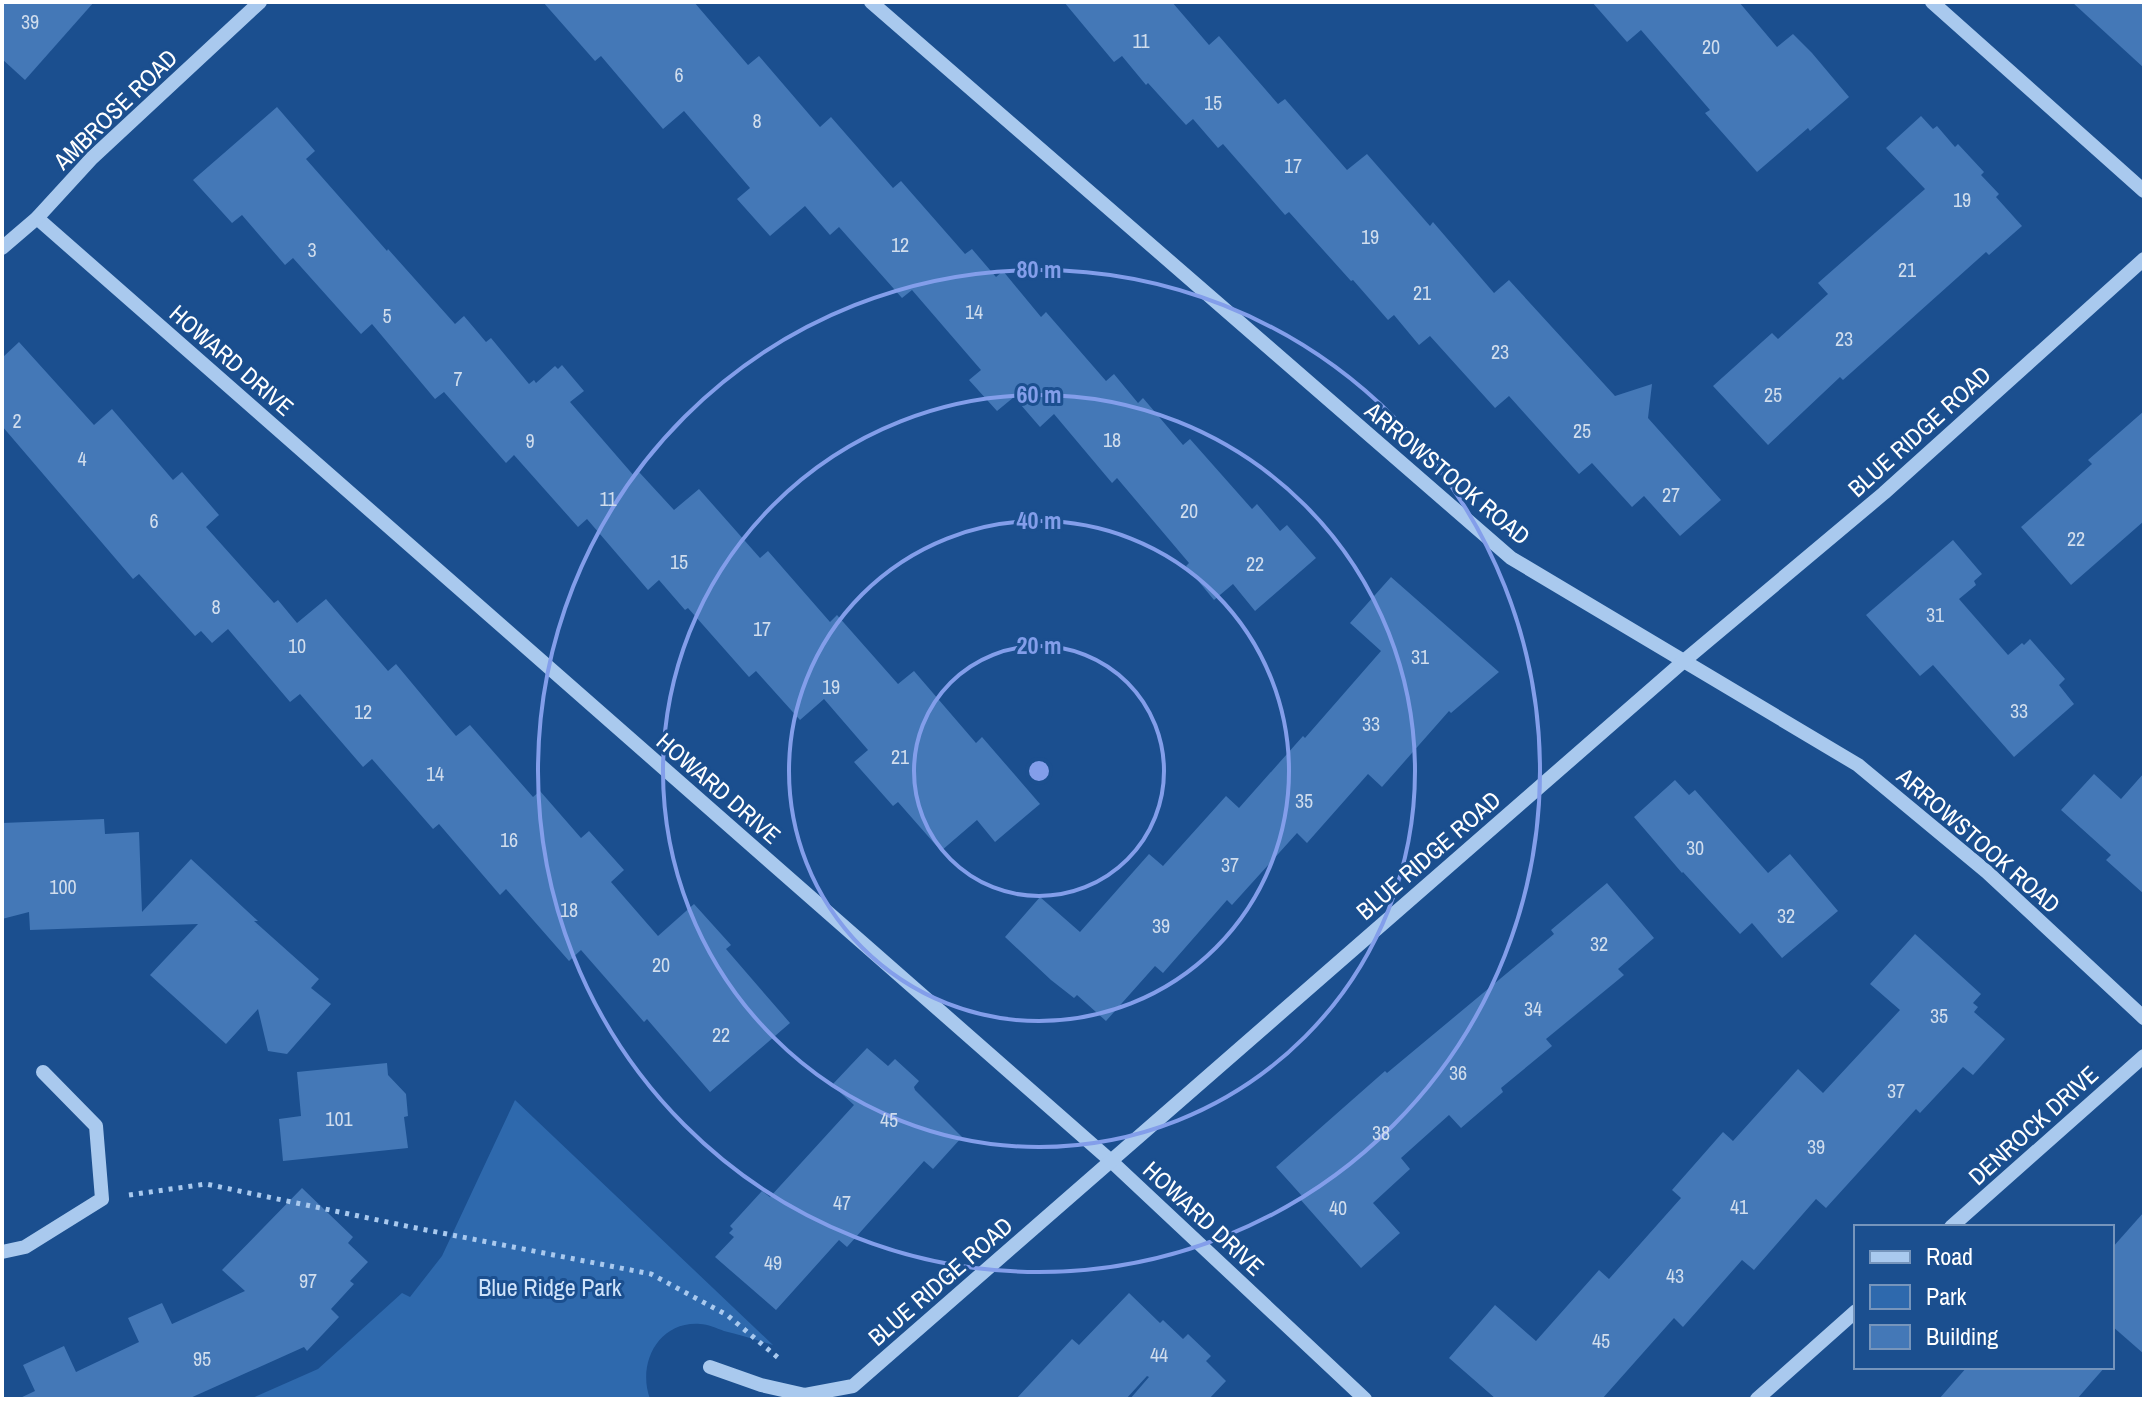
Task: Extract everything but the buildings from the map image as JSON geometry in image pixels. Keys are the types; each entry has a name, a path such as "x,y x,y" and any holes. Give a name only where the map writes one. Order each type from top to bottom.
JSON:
{"street":[{"name":"AMBROSE ROAD","path":"2,248 37,218 92,158 260,2"},
{"name":"ARROWSTOOK ROAD","path":"871,2 1511,558 1858,765 1987,872 2144,1018"},
{"path":"1932,2 2144,191"},
{"name":"HOWARD DRIVE","path":"37,218 1111,1161 1365,1399"},
{"name":"BLUE RIDGE ROAD","path":"710,1367 761,1385 805,1395 853,1386 1685,660 1884,493 2144,259"},
{"name":"DENROCK DRIVE","path":"1953,1225 2144,1056"},
{"path":"2,1252 25,1247 102,1199 96,1126 43,1072"},
{"path":"1757,1399 1854,1313"}],"path":[{"path":"102,1199 206,1184 651,1274 727,1315 781,1359 805,1395"}],"green space":[{"name":"Blue Ridge Park","path":"515,1100 773,1345 703,1324 685,1325 673,1330 662,1337 649,1359 646,1372 650,1399 250,1399 318,1369 402,1293 410,1297 442,1256"}]}
